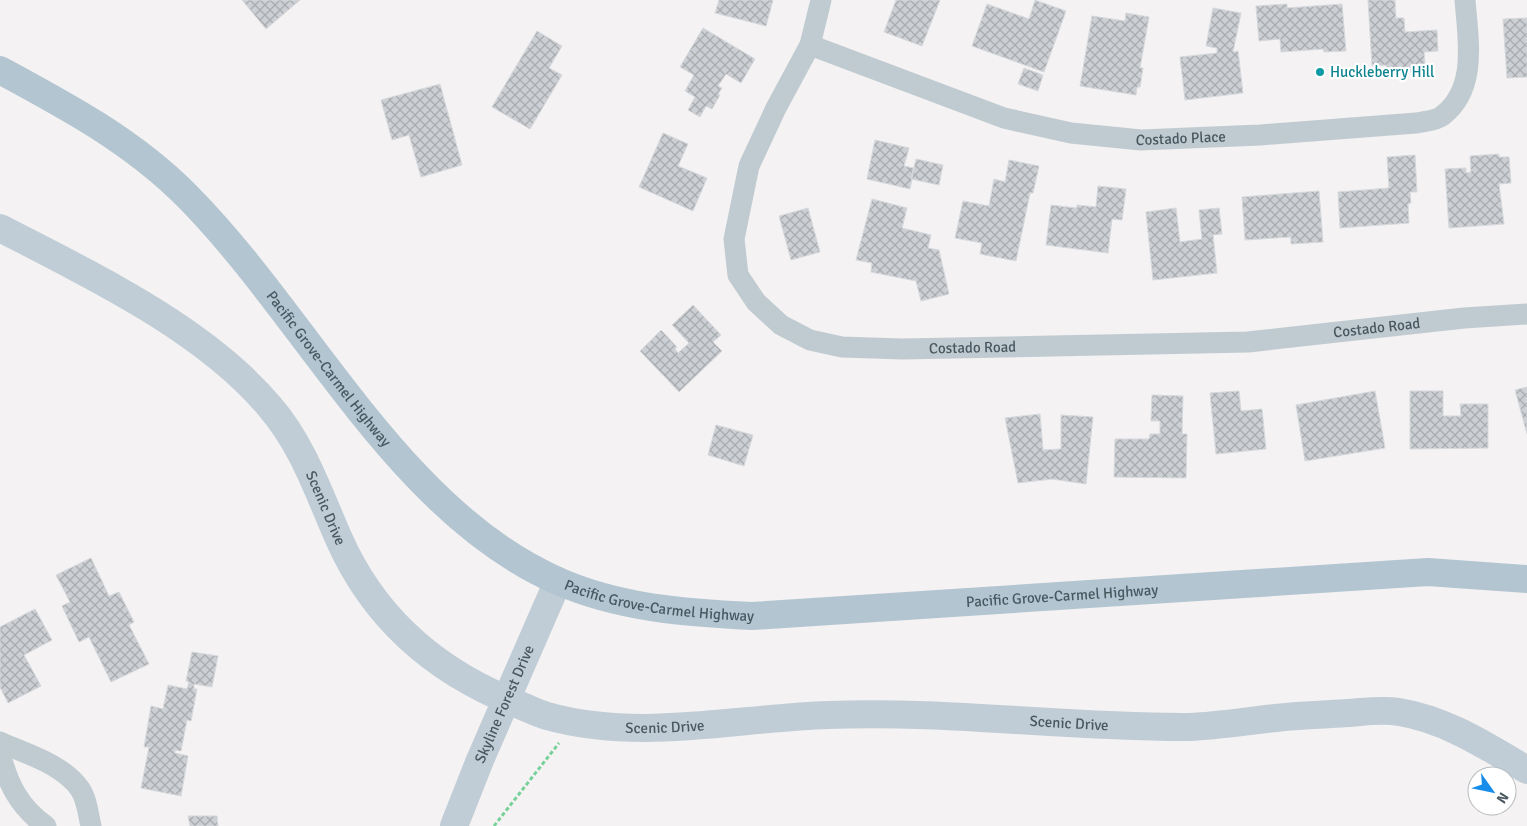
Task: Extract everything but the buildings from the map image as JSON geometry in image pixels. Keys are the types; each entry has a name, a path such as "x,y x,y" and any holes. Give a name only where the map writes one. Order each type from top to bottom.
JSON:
{"main road":[{"name":"Pacific Grove-Carmel Highway","path":"0,70 96,123 143,156 188,197 272,293 357,407 421,480 469,527 498,549 558,581 617,601 686,613 752,616 1428,572 1527,579"}],"street":[{"name":"Costado Road","path":"821,0 810,45 776,108 749,166 734,240 738,275 756,302 781,325 810,340 842,347 902,349 1248,342 1464,318 1527,314"},
{"name":"Costado Place","path":"810,45 1004,118 1071,133 1142,140 1269,134 1416,123 1441,118 1458,100 1467,77 1469,49 1464,0"},
{"name":"Scenic Drive","path":"0,228 154,312 206,349 246,382 271,408 298,446 318,487 342,545 378,606 417,645 457,675 495,695 546,716 576,721 658,729 828,715 945,716 1123,728 1208,726 1278,717 1384,710 1405,712 1430,720 1475,740 1527,770"},
{"name":"Skyline Forest Drive","path":"454,826 480,760 558,581"},
{"path":"0,742 50,764 71,779 81,790 91,826"},
{"path":"0,753 14,795 28,812 46,826"}],"path":[{"path":"494,826 576,721"}],"place":[{"name":"Huckleberry Hill","path":"1320,72"}]}
